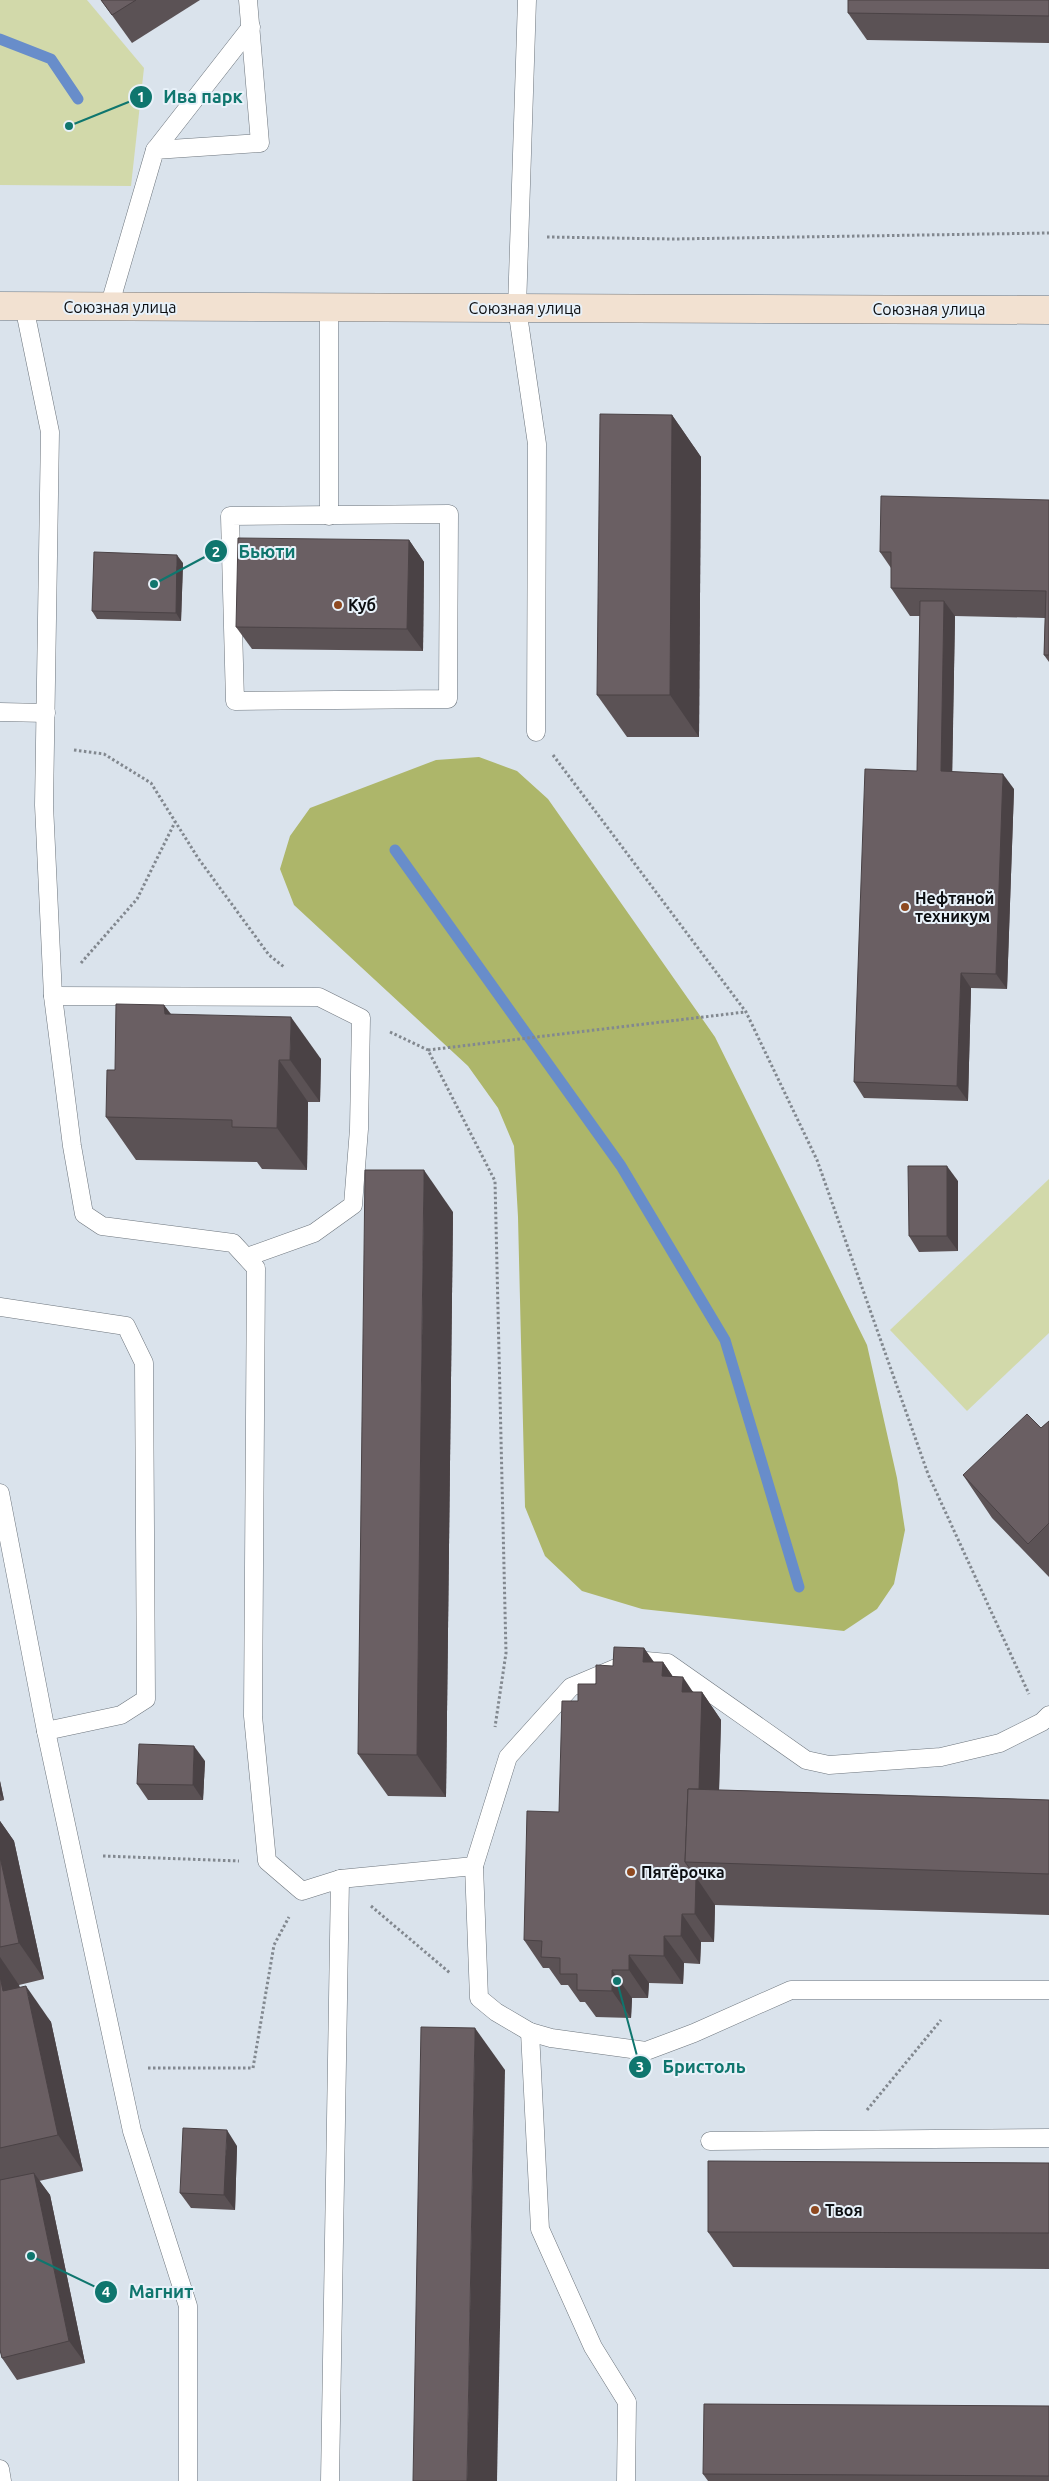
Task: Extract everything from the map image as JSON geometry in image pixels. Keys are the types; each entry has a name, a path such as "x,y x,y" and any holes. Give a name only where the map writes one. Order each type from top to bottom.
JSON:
{"main road":[{"name":"Союзная улица","path":"12,306 1049,310"}],"lane":[{"path":"155,150 260,143 248,0"},
{"path":"527,0 516,308 537,444 536,732"},
{"path":"109,307 155,150 251,27"},
{"path":"12,306 50,432 44,805 53,996 72,1146 84,1214 102,1226 233,1243 256,1268 253,1716 267,1861 302,1891 340,1880 474,1866"},
{"path":"329,516 330,307"},
{"path":"449,514 448,698 235,701 230,516 329,516 449,514"},
{"path":"0,712 46,713"},
{"path":"53,996 319,997 361,1018 359,1129 353,1205 314,1233 246,1258"},
{"path":"0,1307 126,1326 144,1363 146,1699 121,1715 46,1731"},
{"path":"0,1493 46,1731 132,2131 188,2306 188,2481"},
{"path":"1046,1719 1000,1744 941,1757 829,1765 806,1760 668,1663 635,1660 571,1687 508,1757 474,1866 479,1998 496,2012 530,2032 551,2038 646,2050 694,2033 791,1990 1049,1990"},
{"path":"330,2481 340,1880"},
{"path":"530,2032 540,2229 593,2347 627,2402 626,2481"},
{"path":"710,2141 1049,2138"},
{"path":"0,2469 2,2481"}],"path":[{"path":"519,236 673,239 1049,233"},
{"path":"536,732 746,1012 817,1160 928,1474 1046,1719"},
{"path":"46,746 104,754 151,783 198,858 269,955 319,997"},
{"path":"53,996 137,899 175,822"},
{"path":"361,1018 428,1050 746,1012"},
{"path":"428,1050 495,1181 506,1653 494,1731"},
{"path":"73,1855 267,1861"},
{"path":"340,1880 479,1998"},
{"path":"118,2068 253,2068 274,1945 302,1891"},
{"path":"843,2140 965,1990"}],"green space":[{"path":"0,0 87,0 144,68 131,186 0,185"},
{"path":"479,757 517,771 548,799 715,1037 867,1345 897,1478 905,1530 894,1584 877,1609 844,1631 642,1609 582,1591 545,1556 525,1507 518,1217 514,1146 498,1108 468,1066 294,905 280,869 290,836 310,808 436,760"},
{"path":"1049,1179 1049,1333 967,1411 890,1330"}],"building":[{"path":"101,0 136,0 112,15"},
{"path":"848,0 1049,0 1049,16 848,13"},
{"path":"600,414 672,415 670,695 597,695"},
{"path":"881,496 1049,500 1049,655 1044,655 1046,591 891,588 891,552 880,552"},
{"name":"Куб","path":"238,538 409,540 407,629 236,627"},
{"path":"94,552 177,555 176,613 92,611"},
{"path":"920,601 944,601 941,771 1003,774 996,974 961,973 957,1086 854,1082 865,769 917,771"},
{"path":"116,1004 164,1005 165,1014 291,1017 290,1060 279,1060 277,1128 232,1127 232,1120 106,1117 107,1070 115,1070"},
{"path":"908,1166 947,1166 947,1236 909,1236"},
{"path":"365,1170 424,1170 417,1755 358,1754"},
{"path":"1027,1414 1041,1428 1049,1421 1049,1523 1028,1544 963,1475"},
{"name":"Пятёрочка","path":"614,1647 644,1648 643,1662 663,1662 662,1676 683,1677 682,1692 702,1692 699,1789 688,1789 685,1862 696,1877 695,1914 682,1914 681,1936 664,1936 664,1956 629,1955 629,1970 612,1970 612,1991 577,1990 577,1974 560,1974 560,1958 541,1957 542,1941 524,1940 527,1811 559,1812 562,1701 578,1701 578,1684 596,1684 596,1665 613,1666"},
{"path":"139,1744 194,1746 193,1785 137,1784"},
{"path":"688,1789 1049,1800 1049,1874 685,1862"},
{"path":"0,1857 19,1943 0,1947"},
{"path":"0,1976 3,1991 26,1986 58,2135 0,2148"},
{"path":"421,2027 475,2028 467,2481 413,2481"},
{"path":"183,2128 227,2130 224,2195 180,2193"},
{"path":"708,2161 1049,2163 1049,2233 708,2232"},
{"path":"34,2173 69,2341 2,2358 0,2350 0,2180"},
{"path":"704,2404 1049,2406 1049,2476 703,2474"}],"waterway":[{"path":"0,39 51,59 78,99"},
{"path":"395,850 621,1166 725,1340 799,1587"}],"place":[{"name":"Ива парк","path":"69,126"},
{"name":"Бьюти","path":"154,584"},
{"name":"Куб","path":"338,605"},
{"name":"Нефтяной техникум","path":"905,907"},
{"name":"Пятёрочка","path":"631,1872"},
{"name":"Бристоль","path":"617,1981"},
{"name":"Твоя","path":"815,2210"},
{"name":"Магнит","path":"31,2256"}]}
